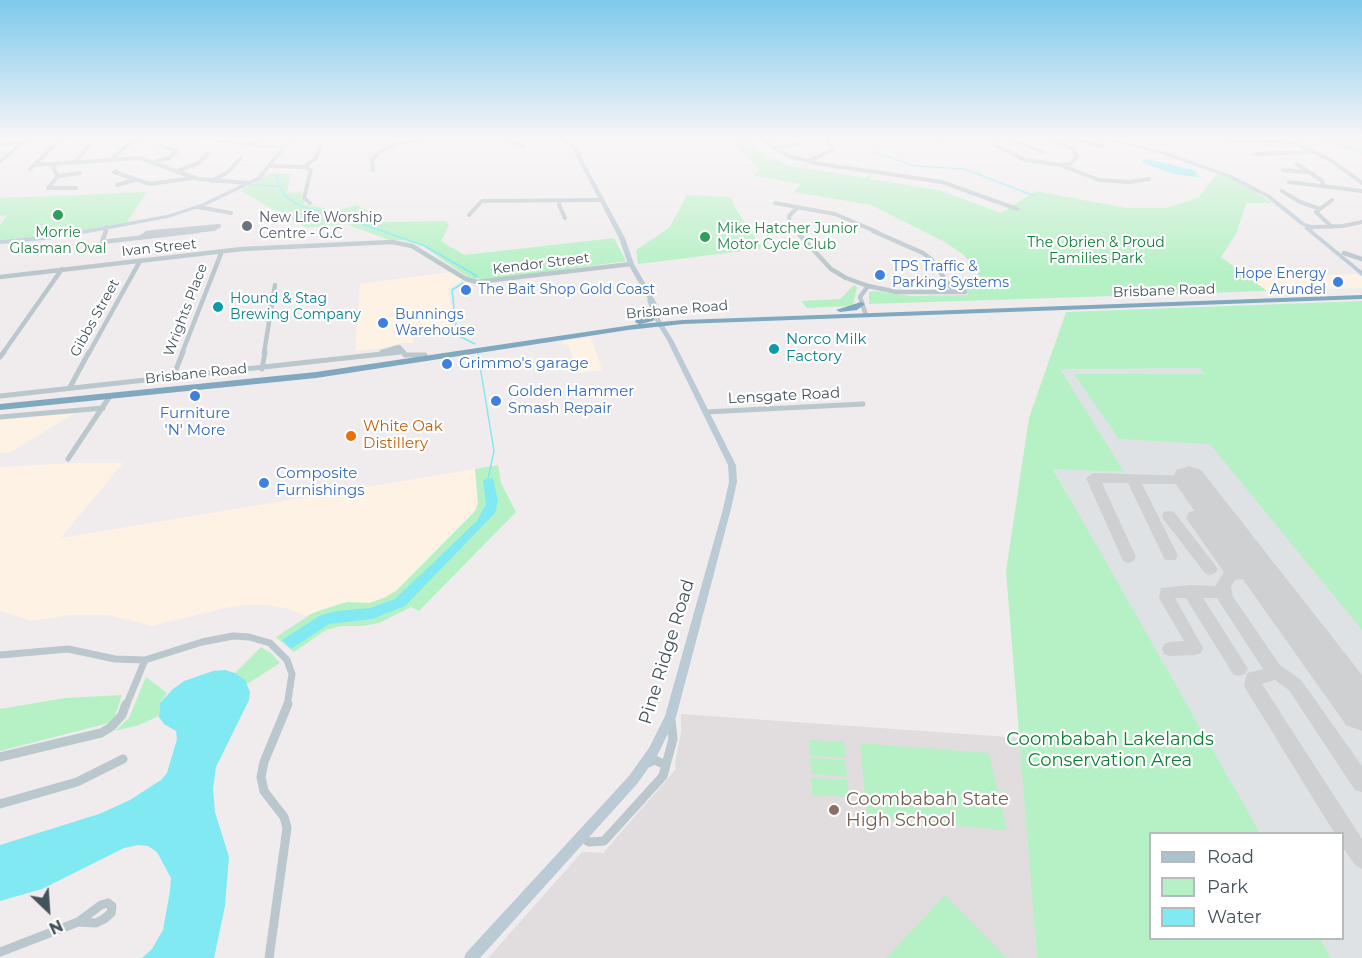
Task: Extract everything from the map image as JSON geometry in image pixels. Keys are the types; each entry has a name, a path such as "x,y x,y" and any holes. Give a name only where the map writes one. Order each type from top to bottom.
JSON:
{"highway":[{"name":"Brisbane Road","path":"1269,299 1362,294"},
{"name":"Brisbane Road","path":"682,320 864,310 1125,304 1362,294"},
{"name":"Brisbane Road","path":"682,320 864,310"},
{"path":"666,317 682,320 672,325 662,324 666,317"},
{"name":"Brisbane Road","path":"0,405 336,368 630,324 662,324"},
{"name":"Brisbane Road","path":"0,405 110,396 662,324"}],"street":[{"path":"53,182 48,188 65,188"},
{"path":"117,185 128,182"},
{"path":"142,182 158,185 172,182"},
{"path":"211,182 249,183"},
{"path":"309,182 304,198 310,203"},
{"name":"Pine Ridge Road","path":"471,958 646,764 670,717 725,519 734,475 732,465 706,412 588,182"},
{"path":"940,182 1017,209"},
{"path":"1239,182 1268,196 1303,224 1300,226 1332,227 1362,222"},
{"path":"1289,182 1362,191"},
{"path":"1322,182 1324,186"},
{"path":"0,242 28,241 168,216 198,207 249,183"},
{"path":"1282,191 1300,202 1320,208"},
{"path":"469,215 475,212 482,201 598,200"},
{"path":"1332,200 1316,212 1332,227"},
{"path":"560,201 559,206 565,218"},
{"path":"775,203 835,214 923,253 931,259 954,292"},
{"path":"198,207 231,213"},
{"path":"798,207 789,216 790,225 831,269 868,286 903,292 965,292"},
{"path":"107,227 102,242 214,229 219,226 147,233 141,237"},
{"path":"1311,228 1362,272"},
{"name":"Kendor Street","path":"321,245 404,243 424,252 466,279 477,282 631,262"},
{"name":"Ivan Street","path":"0,277 222,251 321,245"},
{"name":"Wrights Place","path":"173,377 222,251"},
{"path":"1348,259 1362,260"},
{"path":"1348,259 1362,260"},
{"name":"Gibbs Street","path":"70,387 140,261"},
{"path":"0,357 62,269"},
{"path":"262,369 275,285"},
{"path":"864,310 861,294 868,286"},
{"path":"310,362 376,353 399,347 403,349 400,352"},
{"path":"336,368 345,360 363,356 400,352 408,356 425,355"},
{"path":"336,368 343,356"},
{"path":"310,362 336,368 363,356"},
{"name":"Brisbane Road","path":"0,396 310,362"},
{"path":"68,459 110,396"},
{"name":"Lensgate Road","path":"706,412 863,404"},
{"path":"0,417 103,408"},
{"path":"0,655 68,649 115,659 145,660 202,642 233,636 249,637 270,643 287,660 292,674 291,690 287,707 264,762 261,777 264,791 284,817 288,828 269,958"},
{"path":"0,757 100,733 111,727 122,716 145,660"},
{"path":"581,837 589,842 604,841 663,776 664,765 673,739 670,717"},
{"path":"0,804 77,782 123,759"},
{"path":"646,764 656,760 664,765"},
{"path":"0,952 78,922"}],"shaded area":[{"path":"450,272 462,280 448,289 454,324 413,331 414,343 400,343 383,348 355,351 360,284"},
{"path":"1357,274 1362,278 1362,288 1267,291 1249,278"},
{"path":"591,337 602,370 577,373 569,346 560,342"},
{"path":"1059,368 1200,368 1362,545 1362,958 1325,958 1315,940 1344,940 1344,832 1253,832 1053,468 1123,472"},
{"path":"79,407 75,413 11,452 0,453 0,414"},
{"path":"123,463 61,538 475,469 478,503 471,517 397,590 369,603 347,602 306,616 286,608 245,605 152,626 108,615 69,615 32,621 0,611 0,467"},
{"name":"Coombabah State High School","path":"681,714 1023,738 1037,958 488,958 582,852 603,853 676,769"}],"green space":[{"path":"255,182 289,182 287,193 301,192 305,205 325,208 331,212 356,205 371,212 379,222 446,221 449,225 441,241 464,255 614,238 626,261 488,280 468,277 423,246 402,240 389,240 346,224 307,228 240,191"},
{"name":"The Obrien & Proud Families Park","path":"788,182 887,182 939,190 1001,213 1036,191 1126,208 1165,208 1198,198 1211,182 1236,182 1272,203 1246,203 1237,232 1221,257 1267,291 869,304 869,292 874,291 912,296 968,295 965,289 987,287 964,255 943,241 871,205 794,192 801,184"},
{"path":"147,192 127,222 51,236 0,240 0,225 7,215 0,216 0,198"},
{"name":"Mike Hatcher Junior Motor Cycle Club","path":"687,195 731,197 735,208 761,246 760,249 638,264 636,250 669,228"},
{"path":"854,285 857,287 853,305 850,306 807,308 801,301 840,299"},
{"name":"Coombabah Lakelands Conservation Area","path":"1362,301 1362,630 1210,444 1119,439 1074,374 1205,374 1200,368 1060,369 1124,472 1053,469 1259,832 1149,832 1149,940 1321,940 1331,958 1037,958 1006,571 1029,418 1066,312"},
{"path":"498,465 501,483 516,512 419,611 411,607 379,623 341,626 326,630 294,652 276,637 313,613 347,602 369,603 397,590 476,510 478,503 475,469"},
{"path":"261,647 280,663 247,684 235,673"},
{"path":"146,677 167,693 160,703 159,716 139,725 115,731 129,718"},
{"path":"122,695 113,722 0,751 0,709 65,698"},
{"path":"809,740 844,742 846,758 810,756"},
{"path":"860,743 989,753 1007,830 867,818"},
{"path":"810,758 845,760 847,777 811,774"},
{"path":"811,778 847,780 849,797 812,795"},
{"path":"945,895 1007,958 886,958"}],"water":[{"path":"493,478 498,501 495,513 405,606 372,619 329,624 291,649 282,640 321,615 370,608 395,599 477,521 486,504 483,480"},
{"path":"225,670 245,680 250,692 249,700 216,767 213,789 215,812 229,857 225,906 214,958 142,958 152,949 163,930 171,878 157,852 148,846 138,845 124,848 42,889 0,901 0,845 99,814 130,800 161,780 167,773 177,739 176,731 164,724 159,717 160,703 184,681 213,671"}],"waterway":[{"path":"997,182 1035,196"},
{"path":"251,185 279,186 287,198 303,207 345,218 425,246 477,276 474,278"},
{"path":"463,283 452,290 457,335 475,344"},
{"path":"478,354 494,451 488,479"}],"taxiway":[{"path":"1128,557 1093,478 1133,479"},
{"path":"1133,479 1190,479"},
{"path":"1133,479 1170,556"},
{"path":"1169,516 1210,569"},
{"path":"1218,516 1194,516 1193,518 1233,573"},
{"path":"1260,572 1230,575 1223,585 1225,598 1274,670"},
{"path":"1170,649 1195,648 1167,598 1167,592 1191,592"},
{"path":"1191,592 1222,592"},
{"path":"1191,592 1239,669"},
{"path":"1274,670 1295,685 1362,783"},
{"path":"1274,670 1269,675 1253,678 1253,686 1362,858"}],"runway":[{"path":"1189,478 1362,710"}],"place":[{"name":"Morrie Glasman Oval","path":"58,215"},
{"name":"New Life Worship Centre - G.C","path":"247,226"},
{"name":"Mike Hatcher Junior Motor Cycle Club","path":"705,237"},
{"name":"TPS Traffic & Parking Systems","path":"880,275"},
{"name":"Hope Energy Arundel","path":"1338,282"},
{"name":"The Bait Shop Gold Coast","path":"466,290"},
{"name":"Hound & Stag Brewing Company","path":"218,307"},
{"name":"Bunnings Warehouse","path":"383,323"},
{"name":"Norco Milk Factory","path":"774,349"},
{"name":"Grimmo's garage","path":"447,364"},
{"name":"Furniture 'N' More","path":"195,396"},
{"name":"Golden Hammer Smash Repair","path":"496,401"},
{"name":"White Oak Distillery","path":"351,436"},
{"name":"Composite Furnishings","path":"264,483"},
{"name":"Coombabah State High School","path":"834,810"}]}
